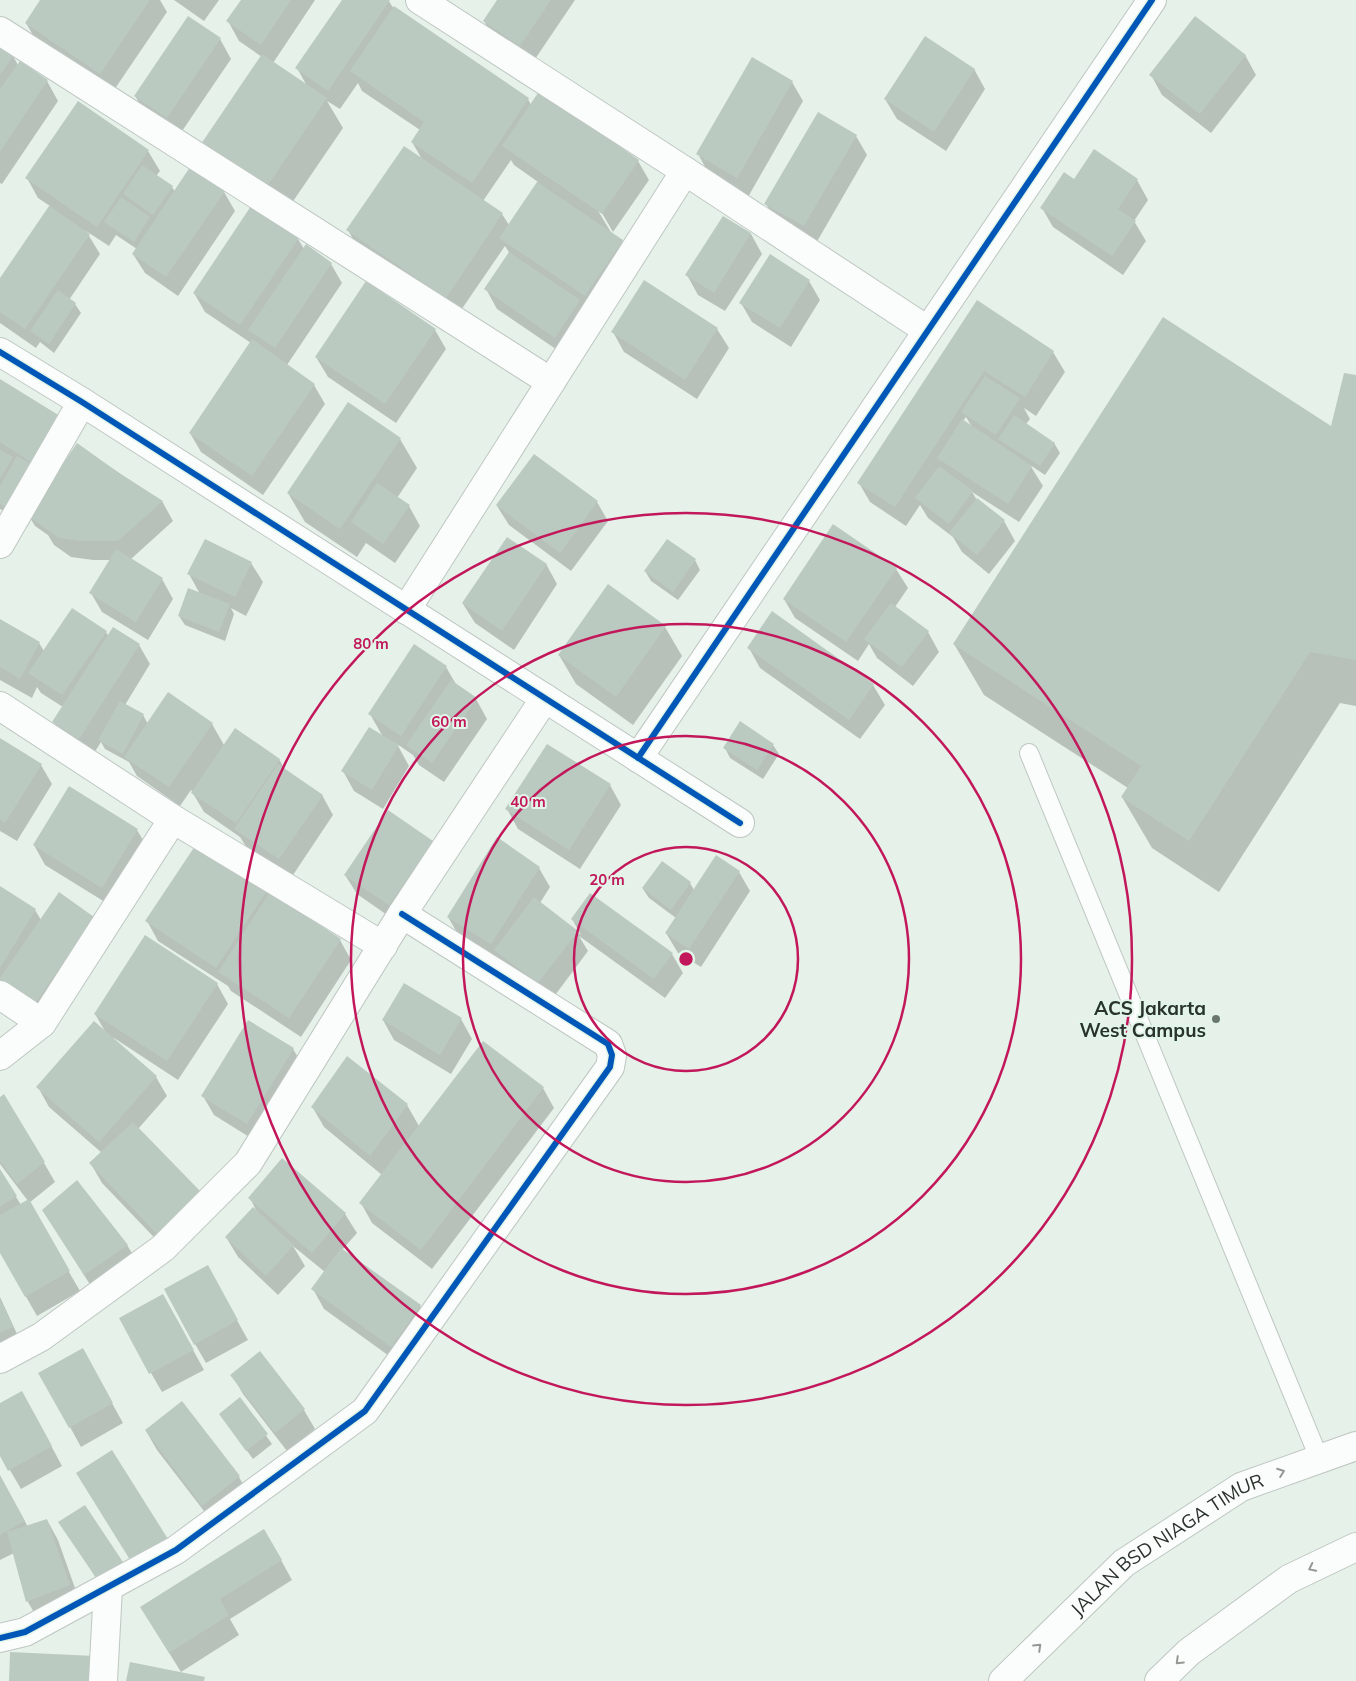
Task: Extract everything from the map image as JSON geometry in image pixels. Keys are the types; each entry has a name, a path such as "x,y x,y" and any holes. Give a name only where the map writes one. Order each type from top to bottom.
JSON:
{"street":[{"path":"420,0 686,171 927,330"},
{"path":"638,758 1152,0"},
{"path":"0,30 551,382"},
{"path":"406,610 686,171"},
{"path":"0,352 82,402 740,823"},
{"path":"0,544 82,402"},
{"path":"0,1360 41,1337 163,1248 248,1163 402,914 545,698"},
{"path":"0,706 173,819 382,946"},
{"path":"0,1056 42,1023 173,819"},
{"path":"0,1638 25,1632 176,1550 365,1411 610,1067 612,1055 608,1044 402,914"},
{"path":"0,995 42,1023"},
{"name":"JALAN BSD NIAGA TIMUR","path":"1003,1681 1124,1563 1241,1487 1356,1446"},
{"path":"1159,1681 1189,1652 1289,1579 1356,1547"},
{"path":"103,1681 108,1588"}],"lane":[{"path":"1029,753 1319,1458"}],"building":[{"path":"40,0 150,0 100,74 25,23"},
{"path":"241,0 291,0 261,45 226,21"},
{"path":"342,0 390,0 328,91 295,68"},
{"path":"497,0 551,0 520,46 483,21"},
{"path":"394,6 529,98 472,183 411,142 424,122 350,71"},
{"path":"188,16 221,38 167,118 134,96"},
{"path":"1195,16 1246,55 1200,114 1149,75"},
{"path":"925,36 975,69 934,132 884,99"},
{"path":"0,45 14,55 0,75"},
{"path":"262,54 327,98 266,188 201,144"},
{"path":"752,57 793,81 737,178 696,154"},
{"path":"20,61 48,80 0,152 0,89"},
{"path":"540,90 639,160 602,214 502,146"},
{"path":"78,101 149,150 97,227 25,178"},
{"path":"818,112 857,135 804,226 764,204"},
{"path":"404,146 503,213 446,298 346,230"},
{"path":"1094,149 1138,179 1118,209 1136,221 1112,256 1040,208 1064,172 1074,179"},
{"path":"142,165 173,186 153,215 123,194"},
{"path":"190,167 225,191 166,277 132,254"},
{"path":"537,182 623,240 585,296 499,238"},
{"path":"121,197 150,217 134,242 104,222"},
{"path":"49,206 90,234 25,329 0,312 0,278"},
{"path":"251,206 299,238 240,325 193,293"},
{"path":"723,216 751,233 714,293 685,275"},
{"path":"306,244 332,263 275,348 248,330"},
{"path":"509,252 580,300 555,338 484,289"},
{"path":"770,254 810,280 780,328 739,303"},
{"path":"644,280 718,328 685,380 611,332"},
{"path":"366,281 436,329 385,404 315,357"},
{"path":"58,290 76,303 49,344 30,331"},
{"path":"977,300 1054,351 1025,397 984,371 895,507 857,483"},
{"path":"1163,317 1331,426 1344,373 1356,375 1356,660 1310,652 1189,841 1121,797 1141,766 953,644"},
{"path":"252,339 315,384 252,476 189,433"},
{"path":"985,376 1020,398 996,435 961,412"},
{"path":"0,379 60,416 31,462 0,442"},
{"path":"348,402 401,438 340,529 287,493"},
{"path":"1014,415 1055,443 1040,466 998,439"},
{"path":"962,419 1032,466 1008,504 937,458"},
{"path":"77,443 163,501 118,541 81,541 59,538 28,516"},
{"path":"0,450 13,457 0,479"},
{"path":"534,454 598,501 560,553 496,505"},
{"path":"17,456 38,468 13,512 0,504 0,486"},
{"path":"939,466 973,491 949,524 915,498"},
{"path":"377,483 410,505 383,544 351,522"},
{"path":"977,498 1005,520 977,555 949,533"},
{"path":"833,524 897,568 846,642 783,599"},
{"path":"507,537 547,564 502,631 462,603"},
{"path":"205,539 252,562 235,597 187,574"},
{"path":"667,539 696,559 673,592 644,571"},
{"path":"116,549 163,578 136,622 89,593"},
{"path":"608,584 666,626 616,697 558,655"},
{"path":"188,588 230,604 219,632 178,616"},
{"path":"891,603 929,631 902,667 864,639"},
{"path":"72,608 107,631 62,695 28,673"},
{"path":"772,611 874,684 849,720 747,648"},
{"path":"0,619 40,642 20,679 0,667"},
{"path":"113,627 140,644 79,739 52,722"},
{"path":"414,644 447,666 401,736 368,714"},
{"path":"451,680 477,698 432,763 406,745"},
{"path":"168,692 213,723 169,787 124,757"},
{"path":"120,701 144,714 123,754 98,740"},
{"path":"740,721 774,744 757,770 723,748"},
{"path":"369,727 399,745 372,790 341,771"},
{"path":"235,728 280,759 236,823 191,793"},
{"path":"0,738 42,764 5,823 0,819"},
{"path":"547,744 611,784 569,850 505,809"},
{"path":"278,764 323,795 279,859 234,829"},
{"path":"69,786 138,829 102,888 33,845"},
{"path":"388,810 433,841 389,905 344,875"},
{"path":"497,837 540,867 491,944 447,917"},
{"path":"197,843 268,889 216,968 145,921"},
{"path":"716,855 740,871 689,949 665,933"},
{"path":"662,861 691,882 671,910 642,888"},
{"path":"0,886 36,909 0,968"},
{"path":"59,892 94,917 34,1005 0,982 0,978"},
{"path":"270,892 341,939 289,1018 218,972"},
{"path":"590,893 673,953 654,979 571,919"},
{"path":"534,897 578,931 538,983 494,950"},
{"path":"145,935 218,983 167,1061 94,1014"},
{"path":"404,983 462,1018 440,1055 382,1020"},
{"path":"248,1020 294,1048 247,1124 201,1096"},
{"path":"94,1021 157,1076 99,1142 36,1087"},
{"path":"483,1041 544,1087 421,1250 359,1203"},
{"path":"347,1056 408,1104 370,1156 311,1107"},
{"path":"4,1094 45,1162 17,1184 0,1161 0,1097"},
{"path":"133,1122 202,1193 158,1235 89,1163"},
{"path":"282,1158 346,1213 312,1253 248,1198"},
{"path":"0,1169 17,1196 0,1207"},
{"path":"77,1180 128,1245 84,1275 42,1210"},
{"path":"29,1199 70,1271 25,1297 0,1253 0,1215"},
{"path":"253,1207 294,1245 266,1276 225,1237"},
{"path":"341,1248 421,1305 391,1347 311,1289"},
{"path":"208,1265 238,1320 194,1345 164,1289"},
{"path":"163,1294 194,1350 149,1374 119,1318"},
{"path":"0,1299 13,1327 0,1333"},
{"path":"83,1348 113,1403 69,1428 38,1373"},
{"path":"260,1351 305,1409 275,1433 230,1375"},
{"path":"22,1391 52,1446 8,1471 0,1456 0,1403"},
{"path":"240,1397 268,1434 246,1451 219,1414"},
{"path":"182,1401 240,1476 202,1506 145,1430"},
{"path":"112,1450 168,1539 132,1563 76,1473"},
{"path":"0,1475 25,1521 0,1535"},
{"path":"85,1505 125,1565 99,1582 58,1522"},
{"path":"47,1519 70,1585 26,1602 7,1532"},
{"path":"264,1529 282,1560 220,1599 229,1615 169,1653 140,1607"},
{"path":"10,1652 95,1656 94,1681 9,1681"},
{"path":"130,1662 205,1677 204,1681 126,1681"}],"cycle path":[{"path":"638,758 1152,0"},
{"path":"0,352 82,402 740,823"},
{"path":"0,1638 25,1632 176,1550 365,1411 610,1067 612,1055 608,1044 402,914"}],"place":[{"name":"ACS Jakarta West Campus","path":"1216,1019"}]}
